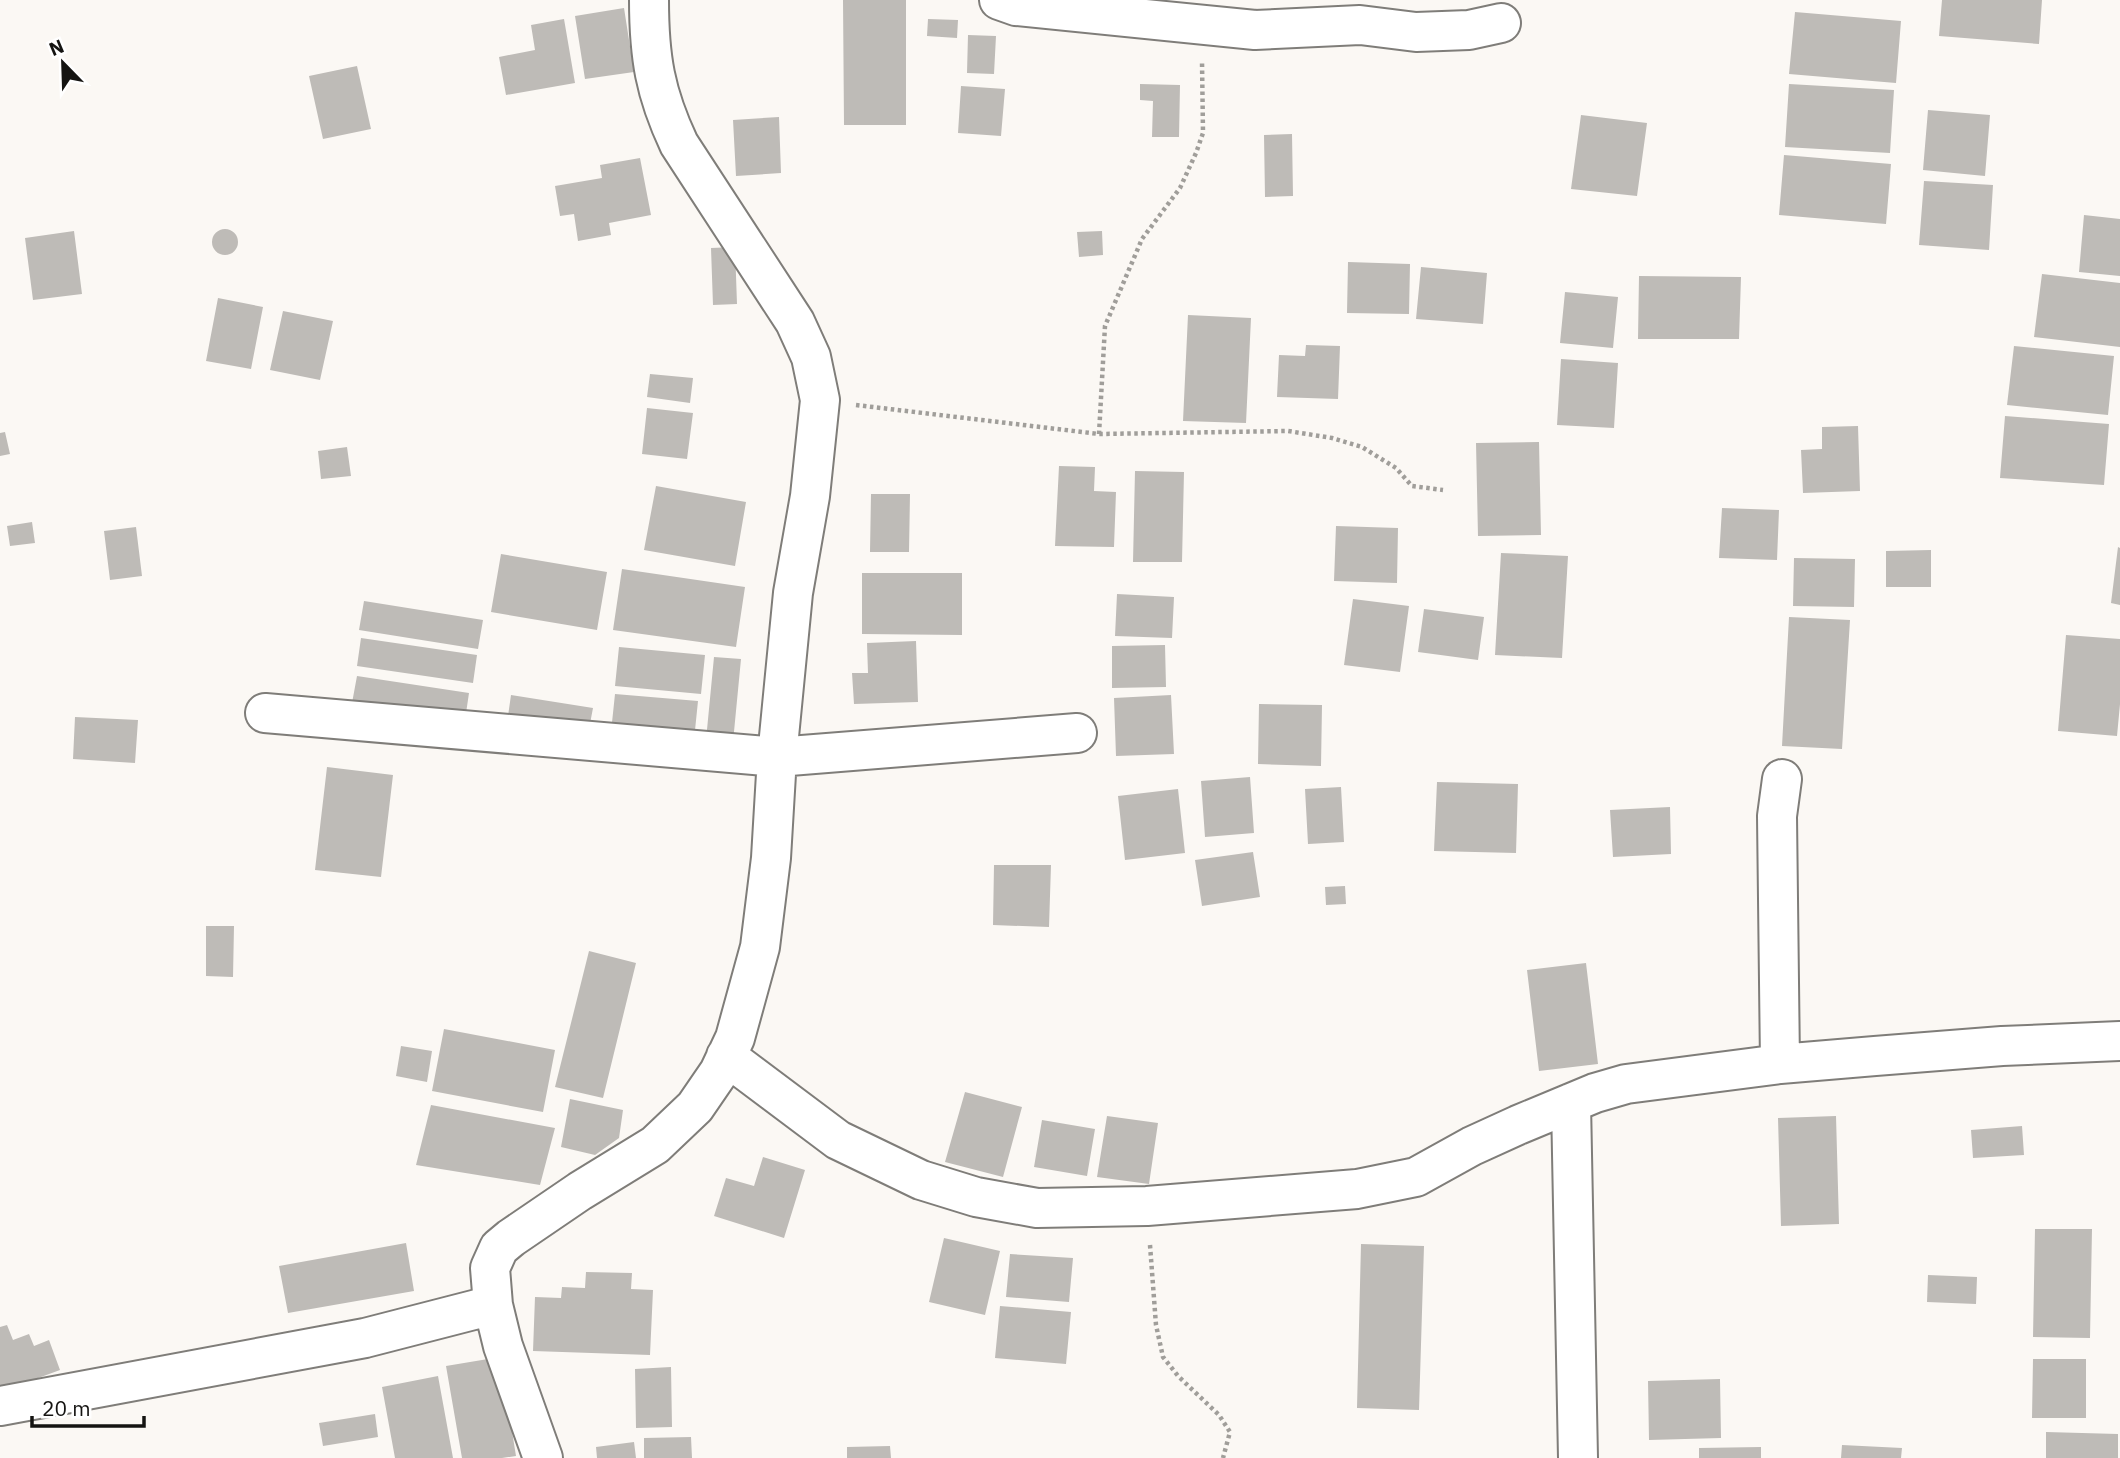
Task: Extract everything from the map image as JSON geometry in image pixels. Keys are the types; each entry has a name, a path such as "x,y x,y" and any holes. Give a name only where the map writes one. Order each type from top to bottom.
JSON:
{"street":[{"path":"543,1458 503,1346 493,1306 490,1268 499,1248 580,1191 655,1145 695,1107 719,1072 741,1021 761,947 793,593 810,496 820,400 811,357 794,322 679,145 664,113 652,66 649,0"},
{"path":"999,0 1016,6 1255,30 1360,25 1416,32 1469,30 1500,23"},
{"path":"265,713 777,757 1077,733"},
{"path":"1780,1064 1777,816 1782,779"},
{"path":"726,1056 838,1140 921,1180 976,1197 1037,1208 1147,1206 1357,1189 1416,1177 1472,1146 1572,1103 1626,1084 1780,1064 2003,1046 2120,1041"},
{"path":"1572,1103 1578,1458"},
{"path":"0,1406 365,1338 493,1306"}],"path":[{"path":"1099,434 1105,326 1142,239 1180,188 1203,133 1200,25"},
{"path":"820,400 1099,434 1289,431 1332,438 1362,447 1396,468 1412,486 1443,490"},
{"path":"1147,1206 1156,1325 1163,1357 1178,1376 1219,1415 1230,1432 1223,1458"}],"building":[{"path":"843,0 906,0 906,125 844,125"},
{"path":"1942,0 2042,0 2039,44 1939,36"},
{"path":"624,8 634,72 585,79 575,16"},
{"path":"1795,12 1901,21 1896,83 1789,74"},
{"path":"564,19 575,83 506,95 499,57 535,50 531,25"},
{"path":"928,19 958,20 957,38 927,36"},
{"path":"968,35 996,36 994,74 967,73"},
{"path":"357,66 371,129 323,139 309,76"},
{"path":"1140,84 1180,85 1179,137 1152,137 1153,101 1140,100"},
{"path":"1789,84 1894,90 1890,153 1785,147"},
{"path":"961,86 1005,89 1001,136 958,133"},
{"path":"1928,110 1990,115 1985,176 1923,170"},
{"path":"1581,115 1647,123 1637,196 1571,189"},
{"path":"779,117 781,173 736,176 733,120"},
{"path":"1292,134 1293,196 1265,197 1264,135"},
{"path":"1784,155 1891,164 1886,224 1779,215"},
{"path":"640,158 651,215 609,223 611,235 578,241 574,214 560,216 555,186 602,178 600,165"},
{"path":"1924,181 1993,185 1989,250 1919,245"},
{"path":"2084,215 2120,219 2120,276 2079,272"},
{"path":"225,229 234,233 238,242 234,251 225,255 216,251 212,242 216,233"},
{"path":"74,231 82,294 33,300 25,238"},
{"path":"1102,231 1103,255 1079,257 1077,232"},
{"path":"735,247 737,304 713,305 711,248"},
{"path":"1348,262 1410,264 1409,314 1347,313"},
{"path":"1421,267 1487,273 1483,324 1416,319"},
{"path":"2042,274 2120,283 2120,347 2034,337"},
{"path":"1639,276 1741,277 1739,339 1638,339"},
{"path":"1565,292 1618,297 1613,348 1560,343"},
{"path":"218,298 263,307 251,369 206,361"},
{"path":"283,311 333,321 320,380 270,370"},
{"path":"1188,315 1251,318 1246,423 1183,421"},
{"path":"1306,345 1340,346 1338,399 1277,397 1279,355 1305,356"},
{"path":"2014,346 2114,356 2108,415 2007,405"},
{"path":"1561,359 1618,363 1614,428 1557,425"},
{"path":"650,374 693,378 690,403 647,397"},
{"path":"647,408 693,413 687,459 642,454"},
{"path":"2005,416 2109,424 2104,485 2000,478"},
{"path":"1858,426 1860,491 1803,493 1801,450 1822,449 1822,427"},
{"path":"5,432 10,454 0,456 0,433"},
{"path":"1539,442 1541,535 1478,536 1476,443"},
{"path":"347,447 351,476 321,479 318,451"},
{"path":"1059,466 1095,467 1094,491 1116,492 1114,547 1055,546"},
{"path":"1135,471 1184,472 1182,562 1133,562"},
{"path":"656,486 746,502 735,566 644,550"},
{"path":"871,494 910,494 909,552 870,552"},
{"path":"1722,508 1779,510 1777,560 1719,558"},
{"path":"32,522 35,543 10,546 7,526"},
{"path":"1336,526 1398,528 1397,583 1334,581"},
{"path":"136,527 142,576 110,580 104,531"},
{"path":"2118,547 2120,548 2120,605 2111,603"},
{"path":"1931,550 1931,587 1886,587 1886,551"},
{"path":"1501,553 1568,556 1562,658 1495,655"},
{"path":"501,554 607,572 597,630 491,612"},
{"path":"1794,558 1855,559 1854,607 1793,606"},
{"path":"622,569 745,587 736,647 613,630"},
{"path":"862,573 962,573 962,635 862,634"},
{"path":"1117,594 1174,597 1172,638 1115,636"},
{"path":"1353,599 1409,606 1400,672 1344,665"},
{"path":"364,601 483,620 478,649 359,630"},
{"path":"1424,609 1484,617 1478,660 1418,652"},
{"path":"1789,617 1850,620 1842,749 1782,746"},
{"path":"2066,635 2120,639 2117,736 2058,731"},
{"path":"361,638 477,655 473,683 357,666"},
{"path":"916,641 918,702 854,704 852,673 868,673 867,643"},
{"path":"1165,645 1166,687 1112,688 1112,646"},
{"path":"619,647 705,655 701,694 615,686"},
{"path":"714,657 741,659 733,742 706,740"},
{"path":"357,676 469,693 465,720 352,703"},
{"path":"615,694 698,701 694,740 611,732"},
{"path":"511,695 593,708 588,734 507,723"},
{"path":"1171,695 1174,754 1116,756 1114,698"},
{"path":"1259,704 1322,705 1321,766 1258,764"},
{"path":"75,717 138,720 135,763 73,759"},
{"path":"327,767 393,775 381,877 315,870"},
{"path":"1250,777 1254,833 1205,837 1201,781"},
{"path":"1437,782 1518,784 1516,853 1434,851"},
{"path":"1341,787 1344,842 1308,844 1305,789"},
{"path":"1178,789 1185,853 1125,860 1118,796"},
{"path":"1670,807 1671,854 1613,857 1610,810"},
{"path":"1253,852 1260,897 1202,906 1195,860"},
{"path":"994,865 1051,865 1049,927 993,925"},
{"path":"1345,886 1346,904 1326,905 1325,887"},
{"path":"206,926 234,926 233,977 206,976"},
{"path":"589,951 636,963 603,1098 555,1087"},
{"path":"1586,963 1598,1064 1539,1071 1527,970"},
{"path":"444,1029 555,1050 543,1112 432,1091"},
{"path":"401,1046 432,1051 427,1082 396,1076"},
{"path":"965,1092 1022,1107 1003,1177 945,1162"},
{"path":"570,1099 623,1110 619,1138 595,1155 561,1147"},
{"path":"431,1105 555,1128 540,1185 416,1165"},
{"path":"1107,1116 1158,1123 1149,1184 1097,1177"},
{"path":"1836,1116 1839,1224 1781,1226 1778,1118"},
{"path":"1042,1120 1095,1129 1087,1176 1034,1167"},
{"path":"2022,1126 2024,1155 1973,1158 1971,1130"},
{"path":"763,1157 805,1170 784,1238 714,1216 726,1178 754,1186"},
{"path":"2035,1229 2092,1229 2090,1338 2033,1337"},
{"path":"944,1238 1000,1251 985,1315 929,1302"},
{"path":"406,1243 414,1291 288,1313 279,1266"},
{"path":"1361,1244 1424,1246 1419,1410 1357,1408"},
{"path":"1010,1254 1073,1258 1069,1302 1006,1297"},
{"path":"586,1272 632,1273 631,1289 653,1290 650,1355 533,1351 535,1297 561,1298 562,1287 585,1288"},
{"path":"1928,1275 1977,1277 1976,1304 1927,1302"},
{"path":"1000,1306 1071,1312 1066,1364 995,1358"},
{"path":"7,1325 13,1340 29,1334 34,1346 49,1340 60,1370 0,1392 0,1327"},
{"path":"500,1357 516,1456 462,1458 446,1366"},
{"path":"2033,1359 2086,1359 2086,1418 2032,1418"},
{"path":"671,1367 672,1427 636,1428 635,1369"},
{"path":"438,1376 453,1458 395,1458 382,1387"},
{"path":"1720,1379 1721,1438 1649,1440 1648,1381"},
{"path":"375,1414 378,1437 323,1446 319,1423"},
{"path":"2046,1432 2118,1434 2118,1458 2046,1458"},
{"path":"691,1437 692,1458 644,1458 644,1438"},
{"path":"634,1442 636,1458 597,1458 596,1447"},
{"path":"1842,1445 1902,1448 1901,1458 1841,1458"},
{"path":"890,1446 891,1458 847,1458 847,1447"},
{"path":"1761,1447 1761,1458 1699,1458 1699,1448"}]}
